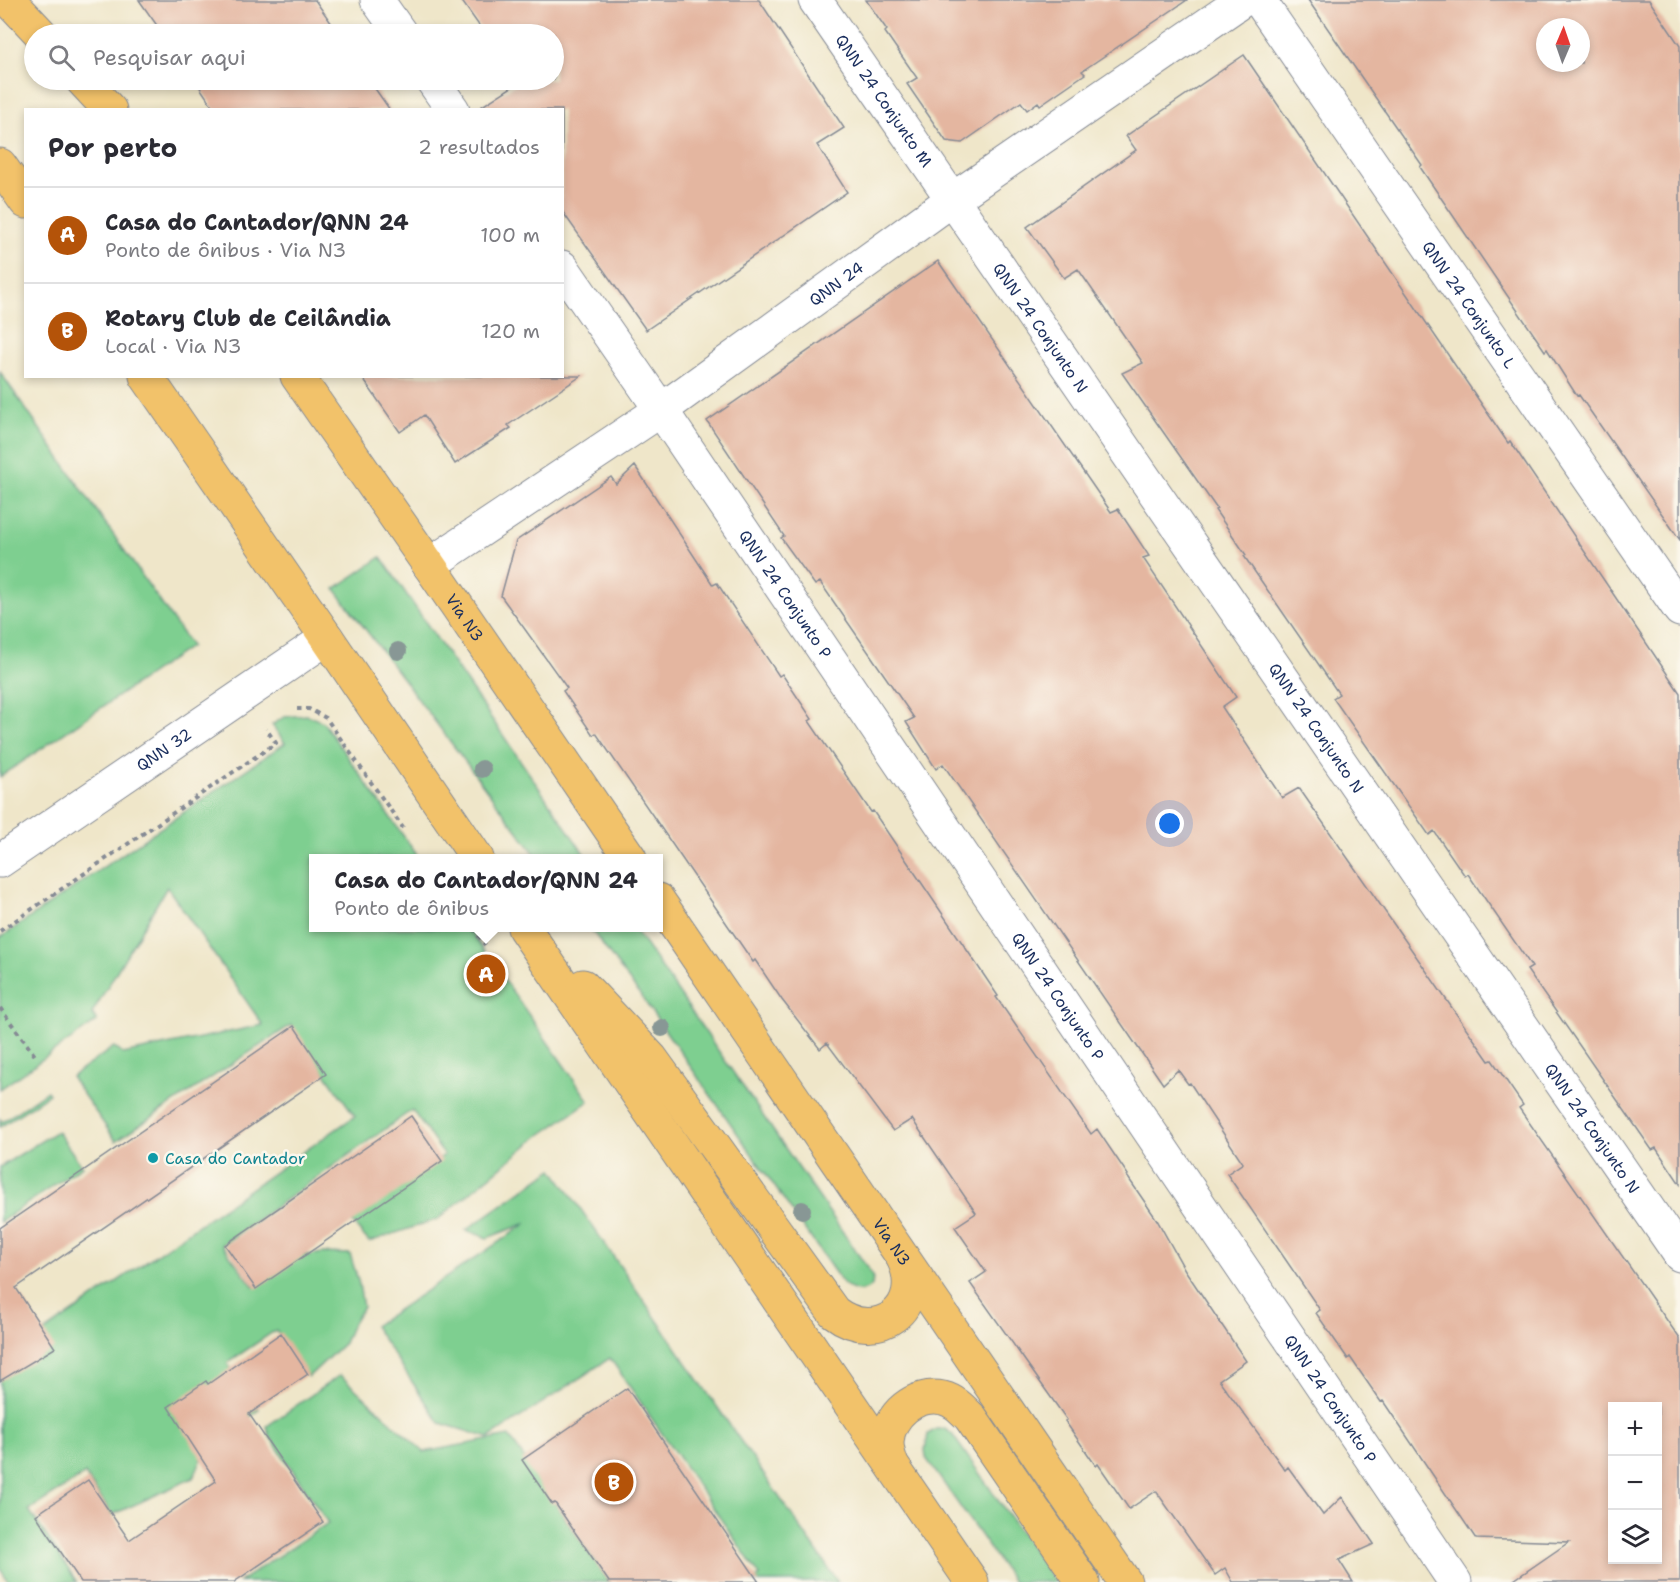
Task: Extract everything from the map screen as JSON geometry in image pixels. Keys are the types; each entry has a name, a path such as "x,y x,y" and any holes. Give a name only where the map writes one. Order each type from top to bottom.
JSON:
{"main road":[{"path":"9,0 32,24"},
{"path":"29,0 47,24"},
{"path":"92,90 109,108"},
{"path":"96,90 110,108"},
{"path":"0,165 24,199"},
{"path":"147,378 474,854"},
{"name":"Via N3","path":"298,378 627,854"},
{"name":"Via N3","path":"663,907 1125,1582"},
{"path":"527,932 972,1582"},
{"path":"533,932 651,1058 834,1312 845,1321 858,1325 873,1325 899,1312 907,1299 910,1285 909,1271 903,1257"},
{"path":"891,1462 887,1445 890,1428 898,1413 912,1403 927,1398 943,1398 959,1405 970,1417 1083,1582"}],"street":[{"path":"377,0 394,24"},
{"name":"QNN 24 Conjunto M","path":"815,0 953,199"},
{"name":"QNN 24","path":"429,565 661,410 953,199 1243,0"},
{"name":"QNN 24 Conjunto L","path":"1259,0 1680,610"},
{"path":"439,90 452,108"},
{"name":"QNN 24 Conjunto N","path":"953,199 1680,1255"},
{"name":"QNN 24 Conjunto P","path":"564,270 1455,1582"},
{"name":"QNN 32","path":"0,861 327,638"}],"path":[{"path":"286,709 309,709 326,718 405,830"},
{"path":"0,931 276,744 264,727"},
{"path":"0,1008 36,1057"}],"green space":[{"path":"0,372 191,646 0,777"},
{"path":"381,557 584,854 535,854 335,589"},
{"path":"307,715 323,722 416,854 309,854 309,932 471,932 589,1101 540,1135 438,1219 369,1242 351,1221 444,1155 412,1110 222,1245 254,1287 295,1257 323,1253 350,1254 363,1307 344,1343 308,1377 276,1330 227,1363 259,1409 247,1420 209,1444 193,1478 112,1515 85,1474 29,1510 77,1582 9,1582 0,1569 0,1363 355,1116 291,1025 116,1141 71,1077 114,1047 123,1054 263,1025 167,887 92,1013 97,1021 0,1089 0,938 285,743 272,725 284,717"},
{"path":"593,932 637,932 873,1276 872,1286 856,1291 841,1281 643,999"},
{"path":"47,1091 49,1094 0,1127 0,1119 2,1122"},
{"path":"57,1131 82,1166 0,1222 0,1167"},
{"path":"553,1169 838,1582 753,1582 760,1576 610,1358 489,1438 440,1423 374,1326 527,1223 487,1238 466,1230"},
{"path":"340,1375 424,1452 509,1436 609,1582 239,1582 328,1523 270,1437 267,1426"},
{"path":"936,1429 945,1429 952,1434 1055,1582 1013,1582 926,1458 928,1434"}],"building":[{"path":"139,0 315,0 332,24 156,24"},
{"path":"461,0 759,0 844,128 817,145 847,192 646,330 564,214 564,108 479,108 507,90 564,90 564,24 478,24"},
{"path":"866,0 1187,0 1082,71 1085,74 1040,105 1038,102 1027,110 1021,102 962,143 946,141 907,84 917,78"},
{"path":"1308,0 1649,0 1680,46 1680,540 1579,395 1577,396 1547,349 1545,351 1420,167 1422,165"},
{"path":"1244,55 1508,443 1510,441 1680,693 1680,1184 1656,1148 1652,1150 1527,970 1532,967 1468,874 1465,876 1434,831 1429,835 1333,698 1339,694 1244,556 1246,555 1215,510 1217,509 1122,373 1143,363 1078,269 1064,278 1027,227 1136,150 1126,136"},
{"path":"202,90 376,90 389,108 214,108"},
{"path":"938,261 1111,512 1118,509 1149,556 1143,558 1236,697 1222,707 1282,798 1299,788 1489,1061 1492,1060 1523,1105 1519,1108 1680,1339 1680,1582 1511,1582 1569,1542 1476,1539 1383,1401 1381,1402 1350,1357 1348,1359 1316,1313 1320,1310 1227,1174 1243,1163 1190,1083 1188,1084 1178,1070 1163,1084 943,764 936,769 906,722 914,718 820,582 815,585 781,538 784,536 707,421"},
{"path":"564,376 581,376 508,425 511,428 455,464 424,415 400,432 362,378 564,378"},
{"path":"635,466 713,585 717,583 779,676 782,674 812,719 809,721 871,812 873,811 998,996 996,997 1091,1134 1097,1129 1157,1220 1185,1270 1246,1361 1219,1380 1285,1470 1288,1467 1323,1515 1342,1497 1374,1544 1339,1560 1353,1582 1233,1582 1225,1568 1215,1575 1156,1491 1129,1509 1098,1464 1096,1466 1065,1421 1067,1420 970,1283 986,1272 955,1227 976,1213 912,1119 893,1131 827,1043 820,1049 755,960 753,962 596,733 593,735 563,691 567,688 501,596 516,541 611,477 616,484"},
{"name":"Casa do Cantador","path":"294,1026 326,1074 16,1288 55,1348 0,1381 0,1228"},
{"path":"411,1116 442,1161 256,1289 225,1245"},
{"path":"281,1333 308,1374 249,1414 323,1522 234,1582 81,1582 36,1515 88,1480 129,1540 216,1481 168,1407 206,1381 208,1384"},
{"path":"627,1388 759,1582 609,1582 555,1503 552,1504 522,1460"}],"place":[{"name":"Casa do Cantador/QNN 24","path":"486,974"},
{"name":"Casa do Cantador","path":"153,1158"},
{"name":"Rotary Club de Ceilândia","path":"614,1482"}]}
